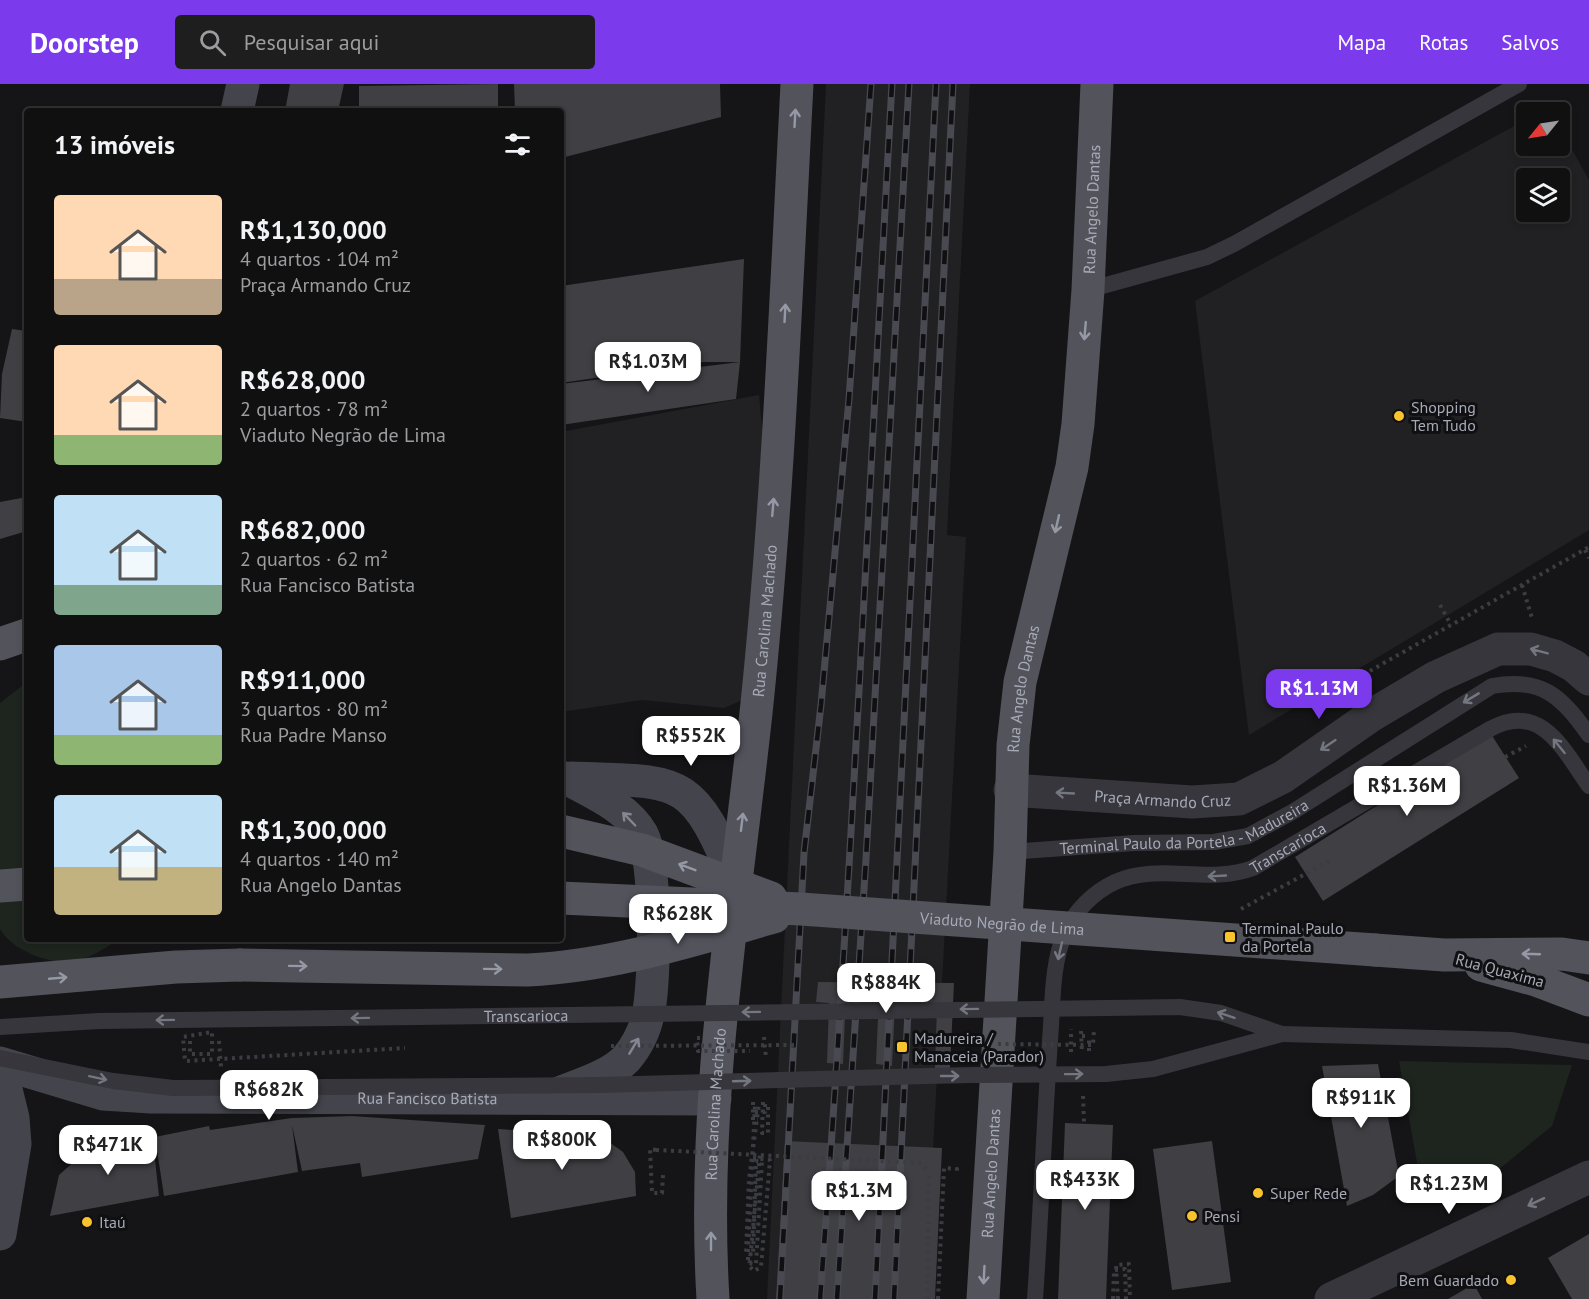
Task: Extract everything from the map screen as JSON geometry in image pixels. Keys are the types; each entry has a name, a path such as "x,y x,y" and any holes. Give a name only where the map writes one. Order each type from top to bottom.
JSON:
{"main road":[{"path":"238,108 243,84"},
{"name":"Rua Carolina Machado","path":"713,1299 711,1235 715,1099 735,880 756,712 780,428 797,84"},
{"name":"Rua Angelo Dantas","path":"983,1299 1010,852 1010,790 1020,682 1072,467 1088,290 1097,84"},
{"path":"0,660 20,637"},
{"path":"564,778 640,780 667,784 683,791 705,814 735,880"},
{"path":"550,1097 614,1068 627,1058 643,1031 653,985 651,860 642,834 631,819 616,806 564,779"},
{"path":"564,832 642,850 801,909"},
{"path":"0,886 24,884"},
{"name":"Viaduto Negrão de Lima","path":"564,898 801,909 1444,955"},
{"path":"0,982 176,967 240,965 528,970 568,968 655,951 801,909"},
{"name":"Rua Quaxima","path":"1444,955 1517,953 1589,958"},
{"name":"Rua Quaxima","path":"1444,955 1536,980 1589,1000"},
{"path":"0,1062 13,1118 7,1152 0,1234"},
{"name":"Rua Fancisco Batista","path":"0,1062 103,1094 151,1097 715,1099"}],"street":[{"name":"Praça Armando Cruz","path":"1010,790 1192,802 1239,799 1283,777 1372,716 1462,663 1498,649 1531,649 1555,656 1574,666 1589,679"},
{"path":"1331,1299 1589,1177"}],"lane":[{"path":"1088,290 1207,257 1519,84"},
{"name":"Terminal Paulo da Portela - Madureira","path":"1010,852 1124,844 1214,842 1248,836 1294,812 1492,686 1525,683 1551,692 1589,735"},
{"name":"Transcarioca","path":"1035,1299 1041,1158 1056,971 1066,931 1089,899 1115,882 1141,874 1210,876 1228,875 1253,868 1309,837 1379,792 1510,719 1526,719 1545,730 1561,747 1589,786"},
{"name":"Transcarioca","path":"0,1027 111,1021 1180,1007 1221,1013 1282,1034"},
{"name":"Transcarioca","path":"0,1062 112,1081 174,1088 600,1085 1106,1074 1153,1069 1282,1034 1511,1040 1589,1052"}],"path":[{"path":"1372,716 1352,681 1587,549 1589,558"},
{"path":"1440,605 1451,625"},
{"path":"998,1044 1070,1045 1082,1045 1094,1045 1094,1030 1071,1029 1071,1041 1071,1052 1089,1052 1089,1044 1089,1036 1082,1036"},
{"path":"190,1041 190,1054 212,1054 212,1032 183,1037 185,1061 405,1048"},
{"path":"178,1041 219,1039 222,1096"},
{"path":"610,1046 795,1045"},
{"path":"698,1051 750,1051"},
{"path":"756,1094 753,1158 748,1257 748,1263 756,1264 762,1162 756,1161 753,1255 746,1253 749,1179 758,1120"},
{"path":"663,1175 662,1193 652,1193 650,1149 920,1163 929,1171 927,1299"},
{"path":"753,1158 761,1159 770,1160 761,1267 754,1271 749,1266 750,1260 753,1224 758,1177 759,1166 760,1154"},
{"path":"938,1299 944,1168 957,1169 956,1180"},
{"path":"1118,1299 1116,1265 1122,1263 1129,1264 1128,1299"},
{"path":"1113,1299 1114,1270 1125,1269 1128,1299"}],"shaded area":[{"path":"826,84 970,84 947,535 966,537 925,1299 767,1299"},
{"name":"Shopping Tem Tudo","path":"1516,125 1516,156 1570,156 1570,146 1589,180 1589,530 1249,735 1195,301"},
{"path":"759,395 768,494 754,695 724,708 642,700 564,712 564,431"},
{"path":"24,684 24,942 115,942 83,959 60,962 40,958 21,949 0,929 0,703"},
{"path":"1399,1061 1572,1065 1552,1126 1492,1175 1422,1191"}],"building":[{"path":"290,84 344,84 339,108 286,108"},
{"path":"498,84 498,108 359,108 359,86"},
{"path":"514,84 720,84 721,117 564,157 564,108 515,108"},
{"path":"744,259 740,362 703,362 564,383 564,286"},
{"path":"12,329 24,331 24,422 0,418 2,374"},
{"path":"740,362 736,399 564,425 564,384"},
{"path":"24,498 24,532 0,539 0,502"},
{"path":"1491,734 1519,778 1323,901 1295,857"},
{"path":"818,982 954,983 950,1069 935,1068 937,1005 895,1005 892,1066 876,1064 878,1017 845,1016 843,1064 827,1063 829,1003 816,1002"},
{"path":"1378,1064 1399,1176 1373,1195 1347,1206 1322,1066"},
{"path":"352,1116 485,1125 478,1159 362,1177 360,1163 302,1171 292,1125 298,1172 164,1196 155,1137 209,1126 210,1130 292,1118"},
{"path":"1065,1123 1113,1125 1106,1299 1058,1299"},
{"path":"498,1129 594,1135 609,1142 623,1152 635,1172 636,1196 511,1218"},
{"path":"152,1133 159,1196 50,1216 59,1175 93,1145"},
{"path":"785,1141 942,1148 935,1299 776,1299"},
{"name":"Pensi","path":"1212,1141 1231,1282 1172,1290 1153,1149"},
{"path":"1589,1234 1589,1299 1572,1299 1548,1258"},
{"path":"1474,1284 1482,1299 1448,1299"}],"railway":[{"path":"780,1299 804,853 821,705 849,399 871,84"},
{"path":"820,1299 850,843 892,84"},
{"path":"837,1299 866,859 909,84"},
{"path":"875,1299 936,84"},
{"path":"894,1299 953,84"}],"place":[{"name":"Shopping Tem Tudo","path":"1399,416"},
{"name":"Terminal Paulo da Portela","path":"1230,937"},
{"name":"Madureira / Manaceia (Parador)","path":"902,1047"},
{"name":"Super Rede","path":"1258,1193"},
{"name":"Pensi","path":"1192,1216"},
{"name":"Itaú","path":"87,1222"},
{"name":"Bem Guardado","path":"1511,1280"}]}
